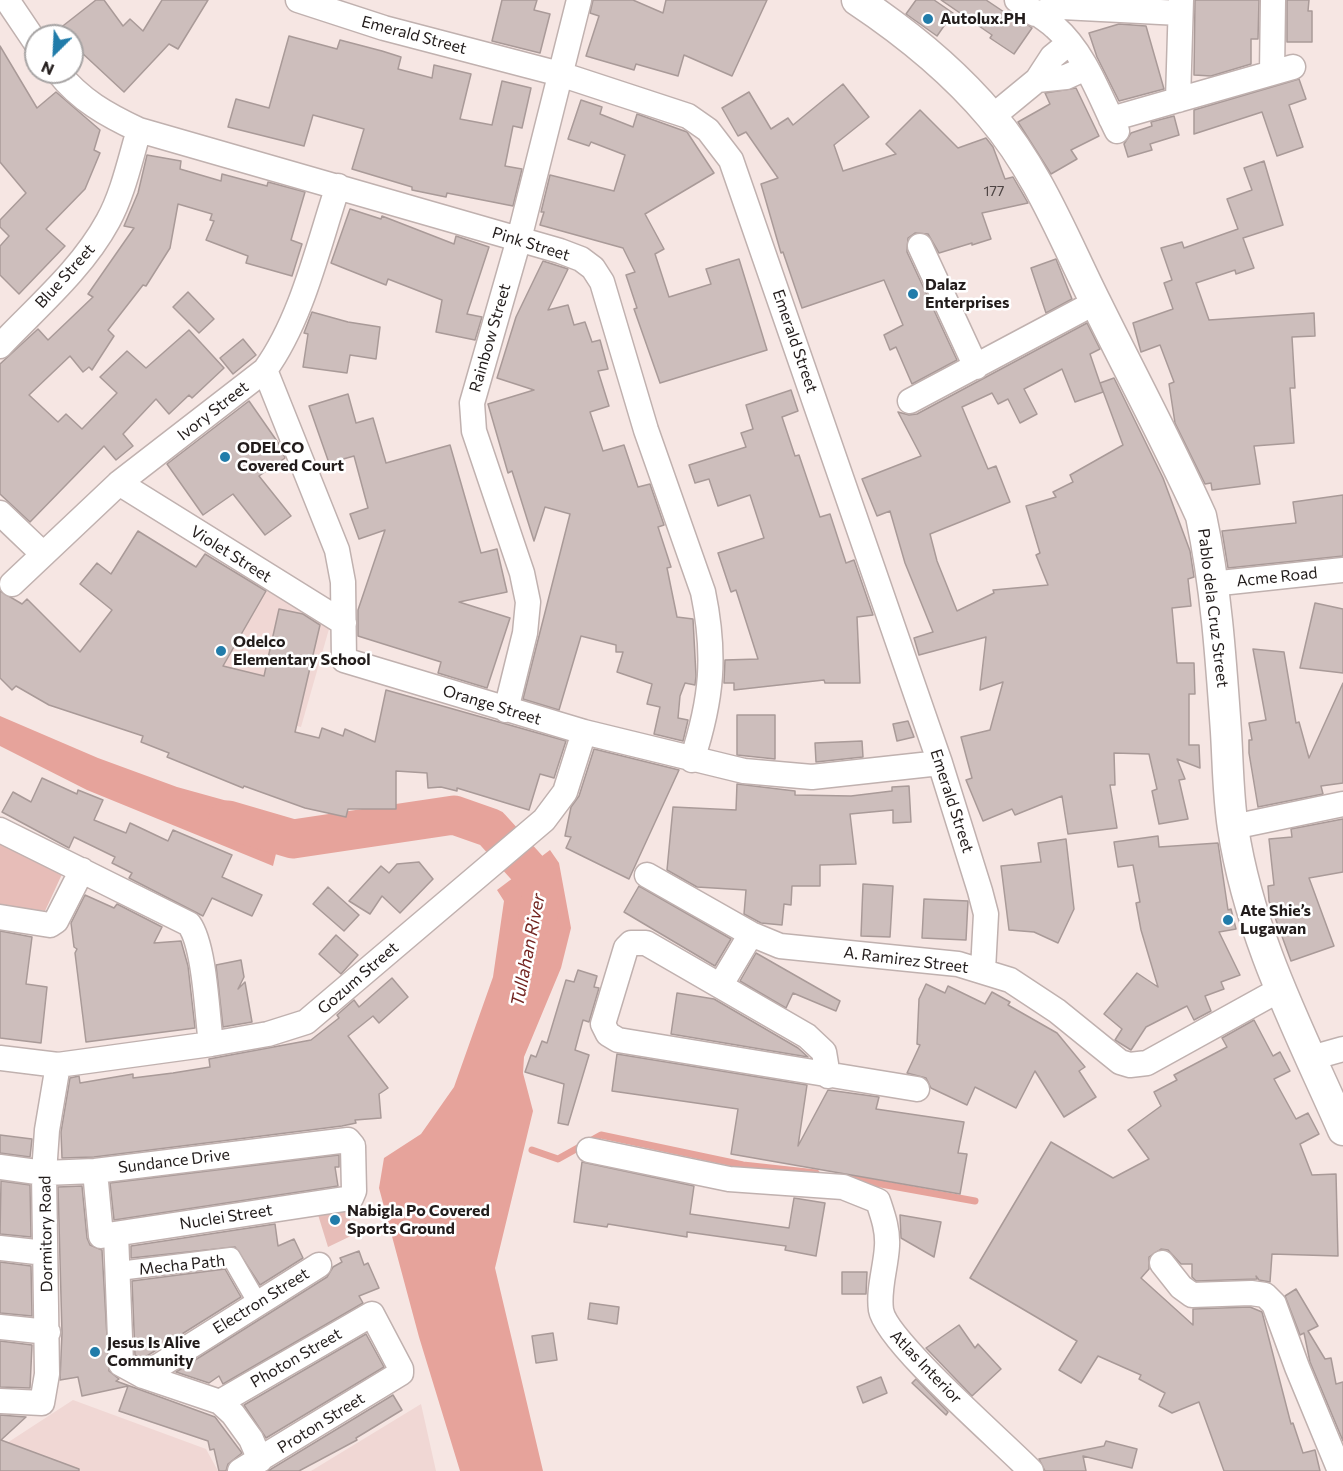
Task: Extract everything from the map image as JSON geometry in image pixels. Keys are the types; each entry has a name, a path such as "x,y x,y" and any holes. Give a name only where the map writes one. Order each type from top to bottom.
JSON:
{"street":[{"path":"7,0 24,25"},
{"name":"Emerald Street","path":"298,0 384,28 560,74 688,116 708,130 731,160 940,763 986,914 984,970"},
{"name":"Rainbow Street","path":"506,710 525,633 528,602 522,573 471,417 475,388 519,239 579,0"},
{"name":"Pablo dela Cruz Street","path":"857,0 879,15 956,80 992,117 1041,190 1201,516 1223,692 1233,827 1242,872 1279,990 1343,1130"},
{"path":"1026,7 1055,28 1069,43 1086,68 1115,126 1178,100 1283,70 1273,0"},
{"path":"1026,7 1180,6 1178,100"},
{"path":"992,117 1037,80 1052,57 1069,43"},
{"path":"1037,80 1066,77 1086,68"},
{"name":"Pink Street","path":"70,84 87,102 109,116 139,130 519,239 581,259 593,268 602,282 628,377 702,592 710,626 712,662 710,693 706,718 692,760"},
{"name":"Blue Street","path":"0,346 81,261 95,243 109,220 119,195 139,130"},
{"name":"Ivory Street","path":"12,584 119,483 265,370 279,351 291,327 338,186"},
{"path":"920,246 976,367"},
{"path":"910,401 1096,302"},
{"name":"Orange Street","path":"265,370 336,550 343,582 344,660 584,732 744,771 812,777 940,763"},
{"name":"Violet Street","path":"119,483 344,623"},
{"path":"0,513 43,554"},
{"name":"Acme Road","path":"1211,584 1343,570"},
{"name":"Gozum Street","path":"0,1058 58,1065 211,1044 268,1034 306,1022 555,808 565,792 584,732"},
{"path":"1233,827 1343,804"},
{"path":"0,830 189,924 193,929 202,967 211,1044"},
{"path":"0,917 50,925 56,921 82,870"},
{"name":"A. Ramirez Street","path":"647,875 751,934 780,946 958,964 984,970 1010,980 1033,993 1111,1056 1130,1065 1147,1063 1279,990"},
{"path":"720,986 751,934"},
{"path":"828,1076 824,1052 818,1044 720,986 646,943 631,943 622,955 603,1024 608,1034 618,1040 828,1076 916,1089"},
{"path":"1311,1058 1343,1049"},
{"name":"Dormitory Road","path":"0,1401 42,1403 47,1374 48,1332 44,1173 47,1130 58,1065"},
{"name":"Sundance Drive","path":"0,1167 44,1173 95,1171 348,1140 353,1146 354,1191 351,1197"},
{"name":"Atlas Interior","path":"589,1150 729,1179 843,1187 878,1201 886,1225 887,1246 881,1310 885,1323 931,1374 1031,1471"},
{"path":"95,1171 119,1271 122,1364 143,1376 220,1402 251,1439 250,1466"},
{"name":"Nuclei Street","path":"109,1235 351,1197"},
{"path":"0,1248 45,1253"},
{"name":"Mecha Path","path":"119,1271 231,1257 257,1302"},
{"path":"1162,1263 1181,1287 1192,1295 1251,1293 1265,1295 1274,1304 1297,1367 1341,1471"},
{"name":"Electron Street","path":"143,1376 319,1265"},
{"name":"Photon Street","path":"220,1402 372,1314 401,1373"},
{"path":"0,1327 48,1332"},
{"name":"Proton Street","path":"250,1466 401,1373"}],"shaded area":[{"name":"Odelco Elementary School","path":"237,565 331,622 301,727 101,680 204,620"},
{"path":"0,842 63,872 45,911 0,905"},
{"name":"Nabigla Po Covered Sports Ground","path":"346,1201 353,1235 328,1247 315,1205"},
{"path":"73,1400 206,1449 218,1471 0,1471 7,1443"},
{"path":"421,1404 436,1471 311,1471"}],"water":[{"path":"0,716 98,758 177,787 285,817 273,866 87,790 0,746"},
{"path":"550,850 559,863 571,928 561,968 524,1057 523,1073 533,1111 495,1268 543,1471 460,1471 419,1337 379,1188 384,1158 421,1134 454,1087 493,977 504,901 497,890"}],"building":[{"path":"96,0 104,0 123,26 130,19 143,31 162,0 208,0 178,49 169,44 124,92 84,55 84,24 65,24"},
{"path":"502,0 537,0 534,10 550,14 540,53 492,41"},
{"path":"593,0 633,0 663,13 666,0 767,0 732,76 684,55 678,76 636,64 634,70 586,56 599,16 590,13"},
{"path":"916,0 934,0 953,13 937,36 906,14"},
{"path":"941,0 986,0 1007,14 1008,11 1032,28 1014,54 990,38 992,35"},
{"path":"1195,0 1259,0 1258,39 1251,39 1251,64 1211,76 1194,75"},
{"path":"1287,0 1309,0 1308,11 1312,11 1312,42 1287,42"},
{"path":"1119,24 1146,26 1164,89 1119,101 1097,57 1089,33"},
{"path":"289,36 337,49 340,40 382,51 401,57 398,69 432,78 434,65 471,74 460,119 492,125 502,81 531,88 522,128 513,126 505,166 522,169 513,206 447,193 446,197 412,190 412,187 352,169 364,129 313,115 304,146 228,127 236,99 269,108"},
{"path":"0,46 37,108 56,92 100,130 94,150 100,153 85,189 46,229 65,246 19,294 0,275 0,246 9,236 0,227 0,220 26,193 0,162"},
{"path":"1299,79 1306,99 1289,105 1303,147 1277,156 1262,112 1194,134 1194,110"},
{"path":"843,84 869,117 834,145 843,171 896,154 886,144 920,110 958,148 986,138 993,147 1005,179 1013,177 1028,203 982,213 991,239 972,245 972,243 939,253 928,234 915,233 908,238 907,252 957,360 912,384 896,347 890,350 884,335 903,325 884,280 802,308 783,252 781,253 761,184 778,178 746,132 738,136 722,108 749,92 771,129 788,118 793,125"},
{"path":"1076,88 1099,136 1071,150 1077,159 1051,174 1018,122 1050,104 1045,93"},
{"path":"581,100 602,107 600,114 633,127 637,114 687,132 714,173 645,214 664,249 655,254 669,297 711,284 706,269 739,259 767,350 660,383 634,309 637,308 626,275 635,272 623,248 540,225 550,175 614,191 625,155 591,142 589,146 568,139"},
{"path":"1174,116 1179,135 1150,144 1152,150 1128,157 1124,144 1131,133 1152,126 1151,122"},
{"path":"147,155 181,161 180,169 221,181 222,174 267,186 268,182 305,192 291,240 302,244 292,276 246,263 248,256 206,240 214,221 210,220 212,214 178,204 170,248 146,286 143,285 108,330 114,336 92,370 89,367 83,372 70,356 29,395 58,422 66,414 82,429 117,393 100,377 127,351 146,368 189,330 224,368 192,398 189,395 169,414 156,399 123,434 133,446 116,460 104,446 30,522 0,494 0,364 38,329 48,340 93,297 88,294 134,228 124,226 138,193"},
{"path":"1264,161 1283,225 1243,238 1254,268 1236,274 1235,270 1196,283 1209,320 1314,313 1315,336 1292,337 1295,388 1290,388 1294,443 1254,446 1260,484 1212,490 1211,483 1205,484 1175,423 1169,384 1174,382 1160,345 1141,352 1133,323 1173,309 1164,283 1172,280 1161,248 1182,242 1184,248 1238,229 1227,199 1252,190 1244,168"},
{"path":"350,209 381,219 382,216 454,244 456,236 489,247 467,314 482,317 475,340 436,332 442,300 388,279 386,285 331,263"},
{"path":"1056,259 1072,299 1046,313 1031,268"},
{"path":"543,261 568,269 548,310 568,305 574,325 585,322 592,342 600,340 608,369 598,371 609,406 590,412 603,451 624,445 638,487 650,484 664,525 658,527 671,567 667,568 677,617 693,619 696,676 695,685 685,683 680,696 678,718 688,720 683,741 654,734 660,707 647,704 652,684 617,672 623,652 616,652 616,645 581,636 559,710 523,699 570,514 545,507 534,541 512,471 508,473 488,404 534,390 497,378 516,317"},
{"path":"188,292 214,319 199,333 173,307"},
{"path":"312,312 348,322 380,327 376,359 350,355 347,373 303,367 308,334 304,333"},
{"path":"1087,323 1100,349 1090,354 1103,392 1075,402 1062,369 1024,389 1037,414 1020,423 1008,399 998,404 992,393 962,407 988,469 996,466 1010,502 930,534 937,561 957,611 994,593 993,590 1048,585 1036,555 1040,553 1026,506 1056,497 1053,492 1073,482 1070,475 1123,445 1100,383 1114,378 1163,478 1190,551 1194,577 1188,579 1191,606 1172,608 1177,663 1194,663 1195,694 1189,694 1189,745 1199,745 1200,768 1177,759 1185,779 1179,780 1188,819 1159,824 1152,791 1157,789 1149,754 1114,753 1115,785 1110,785 1117,828 1068,834 1062,796 1015,815 1012,809 983,821 966,780 972,778 961,737 990,730 1003,682 980,690 986,637 919,655 914,638 933,632 905,563 890,511 877,516 862,479 921,456 898,412 909,415 917,414"},
{"path":"243,339 256,355 233,374 220,358"},
{"path":"791,390 798,411 782,417 795,456 799,455 820,517 830,514 846,563 854,560 873,615 857,617 860,683 825,683 824,680 734,690 734,683 724,683 725,660 758,659 736,590 731,592 718,553 764,538 750,495 718,506 709,479 695,483 689,465 746,447 741,433 753,429 746,405"},
{"path":"348,394 356,423 373,418 386,463 450,445 481,553 497,549 507,592 459,602 510,618 487,688 438,673 441,662 358,636 358,610 385,530 359,539 350,514 368,508 354,456 329,463 309,406"},
{"name":"ODELCO Covered Court","path":"249,401 279,444 285,458 259,476 291,516 265,535 233,494 203,515 167,464"},
{"path":"1343,495 1343,556 1228,568 1222,531 1296,523 1293,502"},
{"path":"138,531 196,567 205,554 266,591 223,666 264,676 279,609 303,614 320,625 295,732 319,738 322,728 343,736 345,729 375,742 386,690 566,741 554,778 540,774 529,810 457,788 457,791 441,787 428,788 427,773 396,771 396,809 348,809 346,817 305,808 244,786 243,788 167,757 169,753 141,742 143,736 49,705 16,686 12,690 0,678 0,591 22,604 27,599 80,652 112,610 80,584 97,563 111,574"},
{"path":"1315,603 1343,609 1343,673 1300,668"},
{"path":"1253,649 1284,652 1296,723 1299,722 1309,758 1343,683 1343,783 1321,786 1323,794 1258,807 1249,753 1249,740 1252,740 1249,723 1266,720"},
{"path":"737,715 775,715 775,759 737,755"},
{"path":"908,721 914,737 897,741 893,724"},
{"path":"862,741 863,757 816,762 815,743"},
{"path":"594,749 679,770 629,879 566,848 571,837 565,836 571,807 579,796"},
{"path":"42,778 77,794 78,790 103,800 94,820 126,833 130,823 168,841 173,830 232,855 222,877 262,895 252,916 212,898 203,916 129,878 132,873 112,863 115,857 74,837 69,848 2,812 13,792 31,802"},
{"path":"737,784 795,791 795,795 851,796 892,791 892,787 909,786 911,822 893,823 893,810 850,814 856,864 820,865 820,886 792,886 791,905 784,904 782,925 761,923 744,914 746,890 697,887 667,870 673,807 736,810"},
{"path":"1343,819 1343,872 1309,878 1334,946 1291,961 1269,901 1268,886 1274,885 1269,839 1292,837 1291,829"},
{"path":"1158,836 1159,847 1218,843 1228,910 1231,909 1236,929 1219,932 1240,975 1221,982 1224,989 1205,996 1211,1011 1194,1020 1187,1006 1146,1027 1131,1050 1115,1040 1122,1029 1104,1014 1137,973 1158,987 1141,930 1136,903 1140,902 1133,865 1118,867 1114,842"},
{"path":"1066,839 1074,909 1058,943 1034,932 1009,930 1001,866 1041,862 1038,843"},
{"path":"419,862 433,879 400,913 382,896 370,914 349,901 381,866 389,873 397,864"},
{"path":"863,884 893,886 890,937 861,936"},
{"path":"639,886 731,939 715,966 624,912"},
{"path":"328,887 359,915 344,931 313,904"},
{"path":"85,895 114,908 117,904 162,927 154,943 181,941 188,966 195,1028 86,1042 75,953 77,949 74,947 71,923"},
{"path":"924,899 968,901 966,940 922,938"},
{"path":"0,931 32,937 26,984 47,987 41,1043 0,1038"},
{"path":"336,935 358,955 341,974 319,954"},
{"path":"756,953 840,1001 836,1011 793,993 786,1008 740,981"},
{"path":"241,960 244,977 238,989 245,982 252,1022 223,1027 216,965"},
{"path":"578,970 597,976 594,987 599,988 589,1022 583,1020 575,1050 589,1055 568,1125 558,1123 564,1084 525,1072 531,1055 536,1057 542,1041 547,1043 566,980 574,982"},
{"path":"392,978 408,997 379,1023 373,1016 348,1036 388,1088 379,1094 381,1118 355,1120 356,1123 342,1126 94,1157 62,1158 61,1132 70,1078 79,1076 80,1083 133,1074 133,1078 173,1073 210,1067 209,1059 311,1040 339,1018 337,1015 354,1000 359,1007"},
{"path":"926,984 945,993 948,986 985,1004 992,992 1010,1002 1008,1005 1057,1033 1085,1067 1079,1071 1096,1097 1064,1117 1035,1071 1016,1108 975,1087 967,1105 931,1088 926,1078 907,1073 920,1045 917,1044 919,999"},
{"path":"677,993 714,999 798,1048 808,1057 671,1034"},
{"path":"1254,1020 1273,1056 1280,1052 1290,1071 1274,1079 1296,1119 1308,1113 1319,1134 1300,1144 1312,1175 1336,1174 1338,1256 1272,1254 1270,1282 1259,1280 1256,1276 1257,1279 1196,1281 1192,1277 1192,1264 1181,1264 1168,1250 1161,1249 1149,1257 1149,1269 1141,1278 1193,1325 1193,1309 1250,1307 1262,1312 1291,1424 1293,1423 1303,1453 1315,1450 1320,1471 1224,1471 1199,1402 1172,1413 1159,1406 1165,1393 1139,1379 1141,1375 1098,1356 1081,1383 1059,1370 1077,1341 970,1278 1051,1142 1113,1178 1149,1159 1128,1130 1161,1106 1154,1092 1177,1080 1174,1075 1227,1047 1222,1038"},
{"path":"617,1054 807,1085 798,1146 828,1090 879,1097 876,1109 964,1122 958,1153 967,1154 960,1194 731,1154 738,1109 612,1091"},
{"path":"0,1135 32,1139 30,1157 0,1153"},
{"path":"339,1155 339,1167 335,1167 338,1186 114,1220 110,1183"},
{"path":"582,1162 694,1186 690,1214 789,1228 794,1198 825,1203 816,1256 785,1250 786,1246 687,1232 687,1237 608,1224 607,1227 574,1222"},
{"path":"1,1181 30,1185 31,1237 0,1234"},
{"path":"82,1186 87,1238 90,1245 102,1250 109,1371 119,1379 116,1381 215,1417 242,1453 228,1464 226,1471 219,1471 214,1449 210,1450 208,1441 119,1411 128,1386 82,1396 78,1377 60,1380 62,1333 58,1187"},
{"path":"900,1215 941,1222 934,1257 901,1238"},
{"path":"275,1224 278,1246 294,1239 303,1258 260,1285 235,1247 131,1258 131,1246"},
{"path":"359,1251 364,1265 368,1263 379,1288 359,1296 363,1303 223,1384 219,1376 209,1383 176,1372 327,1277 333,1267 342,1262 340,1258"},
{"path":"0,1262 31,1266 32,1316 0,1313"},
{"path":"225,1269 241,1297 142,1359 135,1355 132,1281"},
{"path":"842,1272 867,1272 866,1294 842,1294"},
{"path":"1296,1289 1318,1326 1308,1331 1325,1359 1331,1358 1336,1384 1343,1382 1343,1441 1310,1362 1304,1333 1300,1335 1285,1296"},
{"path":"590,1303 619,1307 617,1324 588,1319"},
{"path":"959,1325 975,1348 978,1344 1001,1369 972,1396 926,1348"},
{"path":"553,1333 557,1360 536,1363 532,1336"},
{"path":"366,1334 384,1367 266,1438 244,1405"},
{"path":"0,1341 32,1345 30,1388 0,1387"},
{"path":"881,1377 887,1393 863,1403 857,1387"},
{"path":"916,1379 948,1412 946,1415 912,1383"},
{"path":"393,1395 402,1410 356,1438 357,1440 299,1471 268,1471"},
{"path":"0,1415 26,1417 1,1440 79,1469 79,1471 0,1471"},
{"path":"1106,1441 1137,1449 1132,1468 1083,1456 1086,1471 1045,1471 1039,1459 1104,1446"}],"waterway":[{"name":"Tullahan River","path":"228,820 293,839 454,815 491,828 538,880 542,894 538,915"},
{"path":"532,1150 558,1159 601,1135 743,1165 816,1173"},
{"path":"848,1178 975,1201"}],"place":[{"name":"Autolux.PH","path":"928,19"},
{"name":"Dalaz Enterprises","path":"913,294"},
{"name":"ODELCO Covered Court","path":"225,457"},
{"name":"Odelco Elementary School","path":"221,651"},
{"name":"Ate Shie’s Lugawan","path":"1228,920"},
{"name":"Nabigla Po Covered Sports Ground","path":"335,1220"},
{"name":"Jesus Is Alive Community","path":"95,1352"}]}
